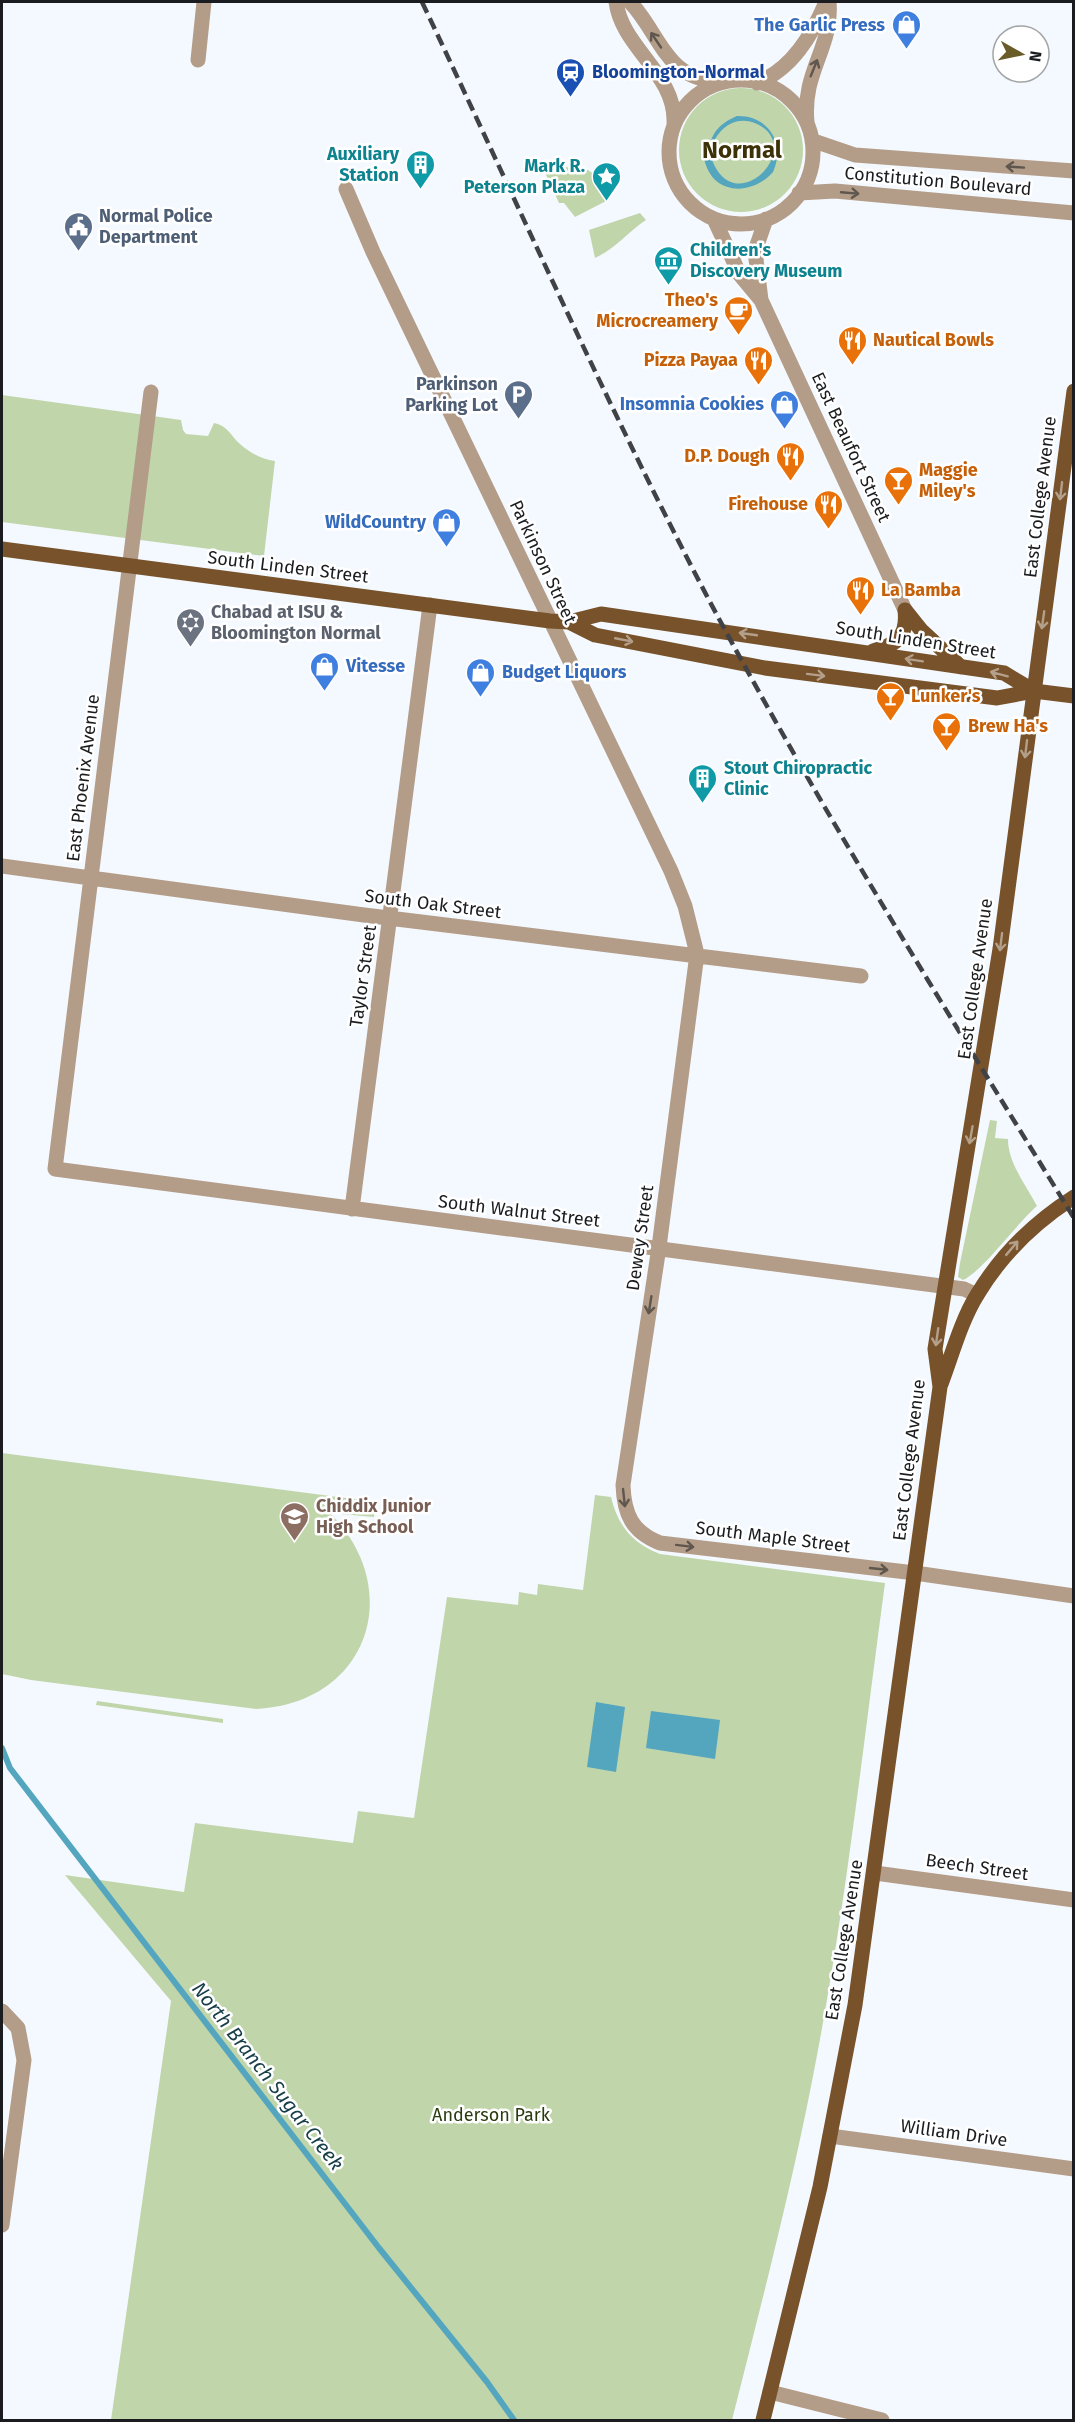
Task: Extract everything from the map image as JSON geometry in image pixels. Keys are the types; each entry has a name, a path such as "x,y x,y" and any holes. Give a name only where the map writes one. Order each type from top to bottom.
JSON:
{"main road":[{"name":"East College Avenue","path":"763,2421 830,2136 855,2006 940,1387 936,1349 944,1287 989,1025 1074,391"},
{"name":"South Linden Street","path":"2,549 550,621 569,622 601,614 1004,673 1034,691"},
{"path":"868,653 892,646 900,638 906,622 905,610"},
{"path":"905,610 921,630 961,667"},
{"name":"South Linden Street","path":"569,622 596,634 765,668 997,698 1034,691"},
{"path":"1034,691 1074,696"},
{"path":"940,1387 977,1295 1019,1240 1047,1215 1074,1197"}],"street":[{"path":"198,60 204,2"},
{"path":"616,2 617,11 630,39 671,98 674,125 668,154 673,175 694,207 714,219 729,223 747,223 783,212 807,182 813,162 814,141 795,104 780,90 757,83 732,80 704,81 681,69 656,41 630,2"},
{"path":"757,83 777,73 790,61 813,30 827,2"},
{"path":"807,124 805,98 831,19 827,2"},
{"path":"674,125 687,104 719,81"},
{"name":"Constitution Boulevard","path":"814,141 855,155 1074,171"},
{"name":"Parkinson Street","path":"346,189 373,252 671,871 685,906 697,954"},
{"name":"Constitution Boulevard","path":"799,193 835,191 1074,213"},
{"name":"East Beaufort Street","path":"714,219 740,275 761,300 905,610"},
{"name":"East Beaufort Street","path":"761,300 755,251 766,219"},
{"name":"East Phoenix Avenue","path":"55,1169 151,392"},
{"name":"Taylor Street","path":"352,1209 430,606"},
{"name":"South Oak Street","path":"2,866 390,918 861,976"},
{"name":"Dewey Street","path":"633,1526 626,1514 623,1485 659,1247 697,954"},
{"name":"South Walnut Street","path":"55,1169 659,1247 964,1289 977,1295"},
{"name":"South Maple Street","path":"633,1526 645,1537 660,1543 915,1573 1074,1596"},
{"name":"Beech Street","path":"875,1873 1074,1900"},
{"path":"2,2225 24,2060 21,2036 7,2016"},
{"name":"William Drive","path":"830,2136 1074,2169"},
{"path":"770,2392 882,2421"}],"green space":[{"path":"741,88 765,93 785,106 798,126 803,150 798,174 785,194 765,207 741,212 717,207 697,194 684,174 679,150 684,126 697,106 717,93"},
{"path":"541,164 588,170 613,188 610,190 610,199 575,217 564,203 559,203"},
{"path":"640,213 646,220 609,250 595,258 589,230"},
{"path":"2,395 181,420 186,434 208,436 214,423 222,426 248,450 275,461 264,556 2,522"},
{"path":"990,1120 997,1121 995,1138 1008,1139 1014,1165 1037,1206 980,1268 963,1280 958,1277 960,1263"},
{"path":"2,1453 376,1502 374,1517 330,1513 353,1544 367,1576 370,1608 364,1638 348,1665 325,1687 294,1702 256,1709 31,1680 2,1674"},
{"name":"Anderson Park","path":"595,1495 611,1497 622,1525 634,1539 660,1554 885,1583 846,1875 818,2050 789,2190 732,2420 111,2420 171,2001 65,1875 184,1892 195,1823 353,1843 358,1811 414,1818 447,1597 518,1605 519,1592 537,1595 538,1584 583,1590"},
{"path":"97,1701 223,1719 223,1723 96,1705"}],"water":[{"path":"737,116 758,120 765,126 775,141 777,151 773,172 754,186 743,188 723,185 715,179 708,170 704,158 711,157 721,176 734,183 748,182 761,174 770,162 774,149 770,135 757,124 741,121 728,125 709,149 712,137 718,128"},
{"path":"596,1702 625,1707 616,1772 587,1767"},
{"path":"651,1711 720,1720 715,1759 646,1748"}],"waterway":[{"name":"North Branch Sugar Creek","path":"2,1748 10,1768 379,2248 487,2382 514,2420"}],"railway":[{"path":"422,2 599,379 710,602 841,836 1074,1218"}],"place":[{"name":"The Garlic Press","path":"906,50"},
{"name":"Bloomington-Normal","path":"571,98"},
{"name":"Auxiliary Station","path":"420,190"},
{"name":"Mark R. Peterson Plaza","path":"606,202"},
{"name":"Normal Police Department","path":"78,252"},
{"name":"Children's Discovery Museum","path":"669,286"},
{"name":"Theo's Microcreamery","path":"739,336"},
{"name":"Nautical Bowls","path":"852,366"},
{"name":"Pizza Payaa","path":"759,386"},
{"name":"Parkinson Parking Lot","path":"519,420"},
{"name":"Insomnia Cookies","path":"785,430"},
{"name":"D.P. Dough","path":"791,482"},
{"name":"Maggie Miley's","path":"898,506"},
{"name":"Firehouse","path":"829,530"},
{"name":"WildCountry","path":"447,548"},
{"name":"La Bamba","path":"860,616"},
{"name":"Chabad at ISU & Bloomington Normal","path":"190,648"},
{"name":"Vitesse","path":"325,692"},
{"name":"Budget Liquors","path":"481,698"},
{"name":"Lunker's","path":"890,722"},
{"name":"Brew Ha's","path":"947,752"},
{"name":"Stout Chiropractic Clinic","path":"703,804"},
{"name":"Chiddix Junior High School","path":"295,1542"}],"district":[{"name":"Normal","path":"742,150"}]}
